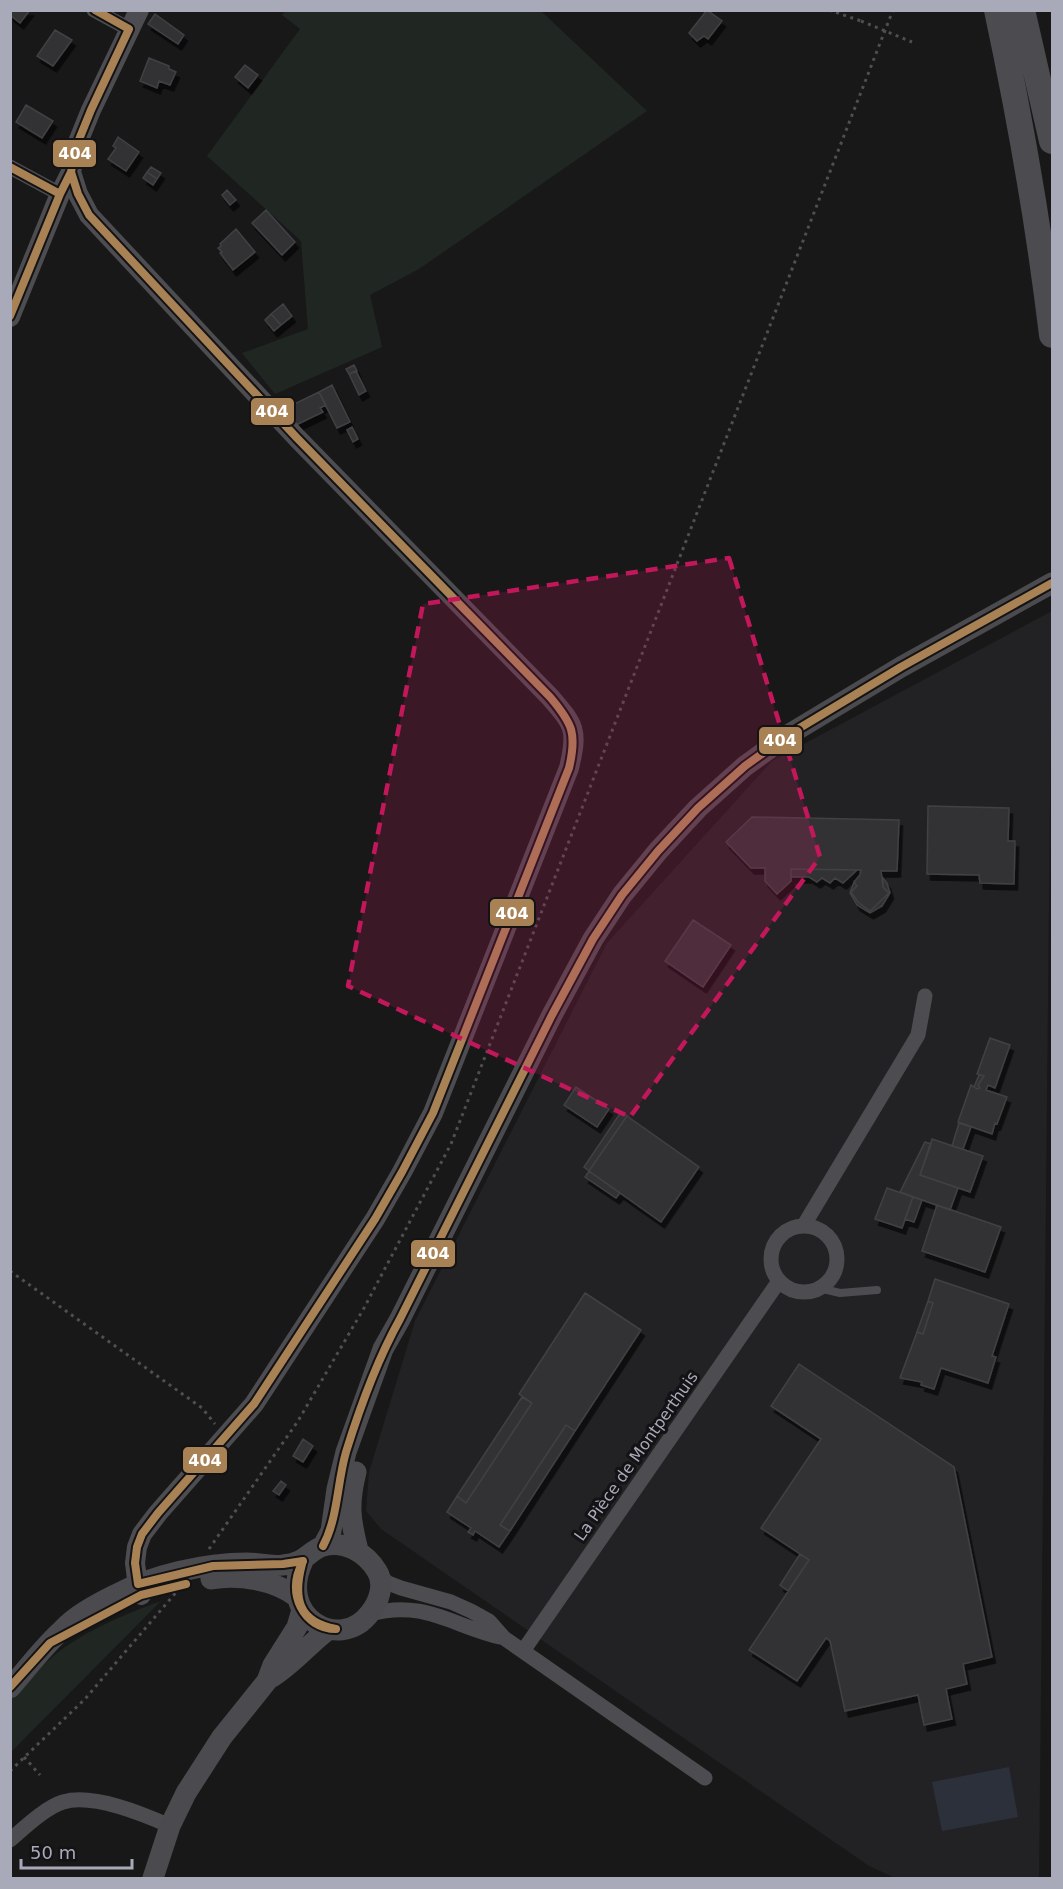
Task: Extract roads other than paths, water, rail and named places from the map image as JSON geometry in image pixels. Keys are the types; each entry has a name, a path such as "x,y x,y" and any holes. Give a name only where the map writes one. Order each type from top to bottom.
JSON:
{"highway":[{"path":"997,10 1029,176 1053,335"},
{"path":"1022,10 1053,141"}],"main road":[{"path":"10,1688 50,1643 140,1590 195,1569 249,1563 280,1566 303,1561 323,1546 331,1531 337,1489 349,1442 383,1349 552,1015 593,939 622,896 658,851 698,808 737,773 788,735 901,667 1053,583"},
{"path":"358,1550 350,1515 351,1493 370,1415 385,1376 400,1319"},
{"path":"140,1590 224,1577 261,1581 287,1590 314,1622 329,1629 352,1628 370,1614 380,1593 379,1575 358,1550 345,1545 323,1546"},
{"path":"153,1878 170,1826 186,1793 222,1737 267,1681 273,1665 297,1627 299,1604 297,1573 303,1561"},
{"path":"267,1681 284,1670 301,1652 329,1629"}],"street":[{"path":"94,10 129,29"},
{"path":"10,317 71,172 76,147 139,10"},
{"path":"10,167 60,194"},
{"path":"71,172 78,194 89,215 297,438 550,697 570,721 574,744 569,768 433,1113 375,1219 254,1404 142,1534 137,1547 135,1563 140,1590"},
{"path":"804,1225 918,1035 925,996"},
{"path":"804,1225 815,1227 832,1240 837,1262 828,1282 809,1292 798,1292 779,1281 773,1272 771,1251 783,1232 804,1225"},
{"name":"La Pièce de Montperthuis","path":"523,1651 779,1281"},
{"path":"379,1575 388,1583 451,1602 489,1621 504,1638 705,1778"},
{"path":"370,1614 395,1609 429,1612 483,1633 504,1638"},
{"path":"10,1840 37,1817 62,1802 82,1799 111,1804 170,1826"}],"lane":[{"path":"819,1288 840,1293 877,1290"}]}
